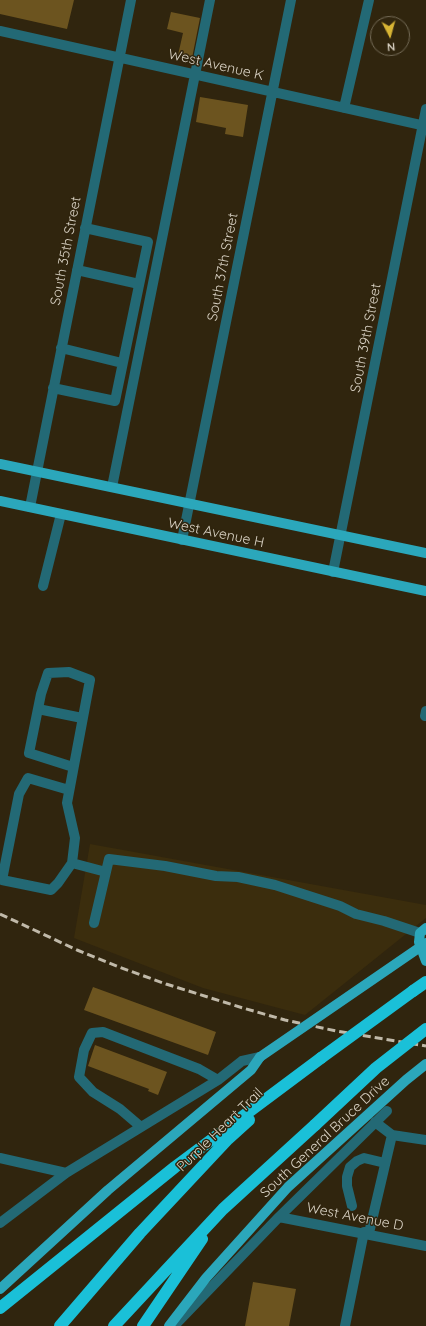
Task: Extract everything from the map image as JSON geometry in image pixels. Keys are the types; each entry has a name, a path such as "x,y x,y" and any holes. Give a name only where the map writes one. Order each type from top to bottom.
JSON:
{"highway":[{"name":"Purple Heart Trail","path":"60,1326 140,1233 228,1139 321,1058 426,982"},
{"path":"114,1326 223,1209 376,1068 426,1029"},
{"path":"0,1308 175,1167 321,1058"},
{"path":"143,1326 223,1209"}],"main road":[{"name":"West Avenue H","path":"0,464 426,553"},
{"name":"West Avenue H","path":"0,501 426,591"},
{"path":"423,930 419,942 426,961"},
{"path":"0,1289 108,1190 251,1070 260,1057 426,943"},
{"name":"South General Bruce Drive","path":"170,1326 206,1278 288,1187 389,1095 426,1064"}],"street":[{"name":"South 35th Street","path":"30,507 131,0"},
{"path":"112,487 210,0"},
{"name":"South 37th Street","path":"182,540 291,0"},
{"path":"344,108 369,0"},
{"name":"West Avenue K","path":"0,31 424,126"},
{"name":"South 39th Street","path":"333,572 424,126 426,109"},
{"path":"85,228 148,242 115,401"},
{"path":"77,270 139,284"},
{"path":"61,348 122,363"},
{"path":"53,388 129,405"},
{"path":"43,586 61,514"},
{"path":"69,790 28,778 19,794 2,880 50,890 58,883 72,863 76,838 67,803 90,680 69,672 48,673 41,694 29,753 73,767"},
{"path":"38,709 82,718"},
{"path":"94,923 109,859 165,866 216,876 238,876 298,892 340,906 356,914 423,930"},
{"path":"72,863 106,872"},
{"path":"140,1128 120,1109 93,1092 79,1077 84,1050 92,1033 104,1032 199,1069 218,1080"},
{"path":"0,1223 66,1173 218,1080 242,1060 260,1057"},
{"name":"South General Bruce Drive","path":"174,1326 279,1217 386,1111"},
{"path":"375,1122 392,1135 426,1140"},
{"path":"346,1326 366,1233 392,1135"},
{"path":"0,1158 66,1173"},
{"path":"352,1206 347,1186 347,1177 350,1167 357,1161 364,1158 370,1158 385,1163"},
{"name":"West Avenue D","path":"279,1217 426,1246"}],"shaded area":[{"path":"90,844 426,905 426,918 305,1015 203,988 74,938"}],"building":[{"path":"0,0 74,0 67,29 0,14"},
{"path":"171,12 200,18 192,58 178,55 183,33 167,29"},
{"path":"200,97 248,105 243,137 225,134 226,128 196,122"},
{"path":"93,987 216,1032 208,1055 84,1010"},
{"path":"95,1045 167,1072 158,1095 148,1091 149,1089 88,1066"},
{"path":"253,1282 296,1289 289,1326 245,1326"}],"railway":[{"path":"0,914 77,950 119,967 166,984 243,1008 285,1020 336,1031 426,1046"}]}
